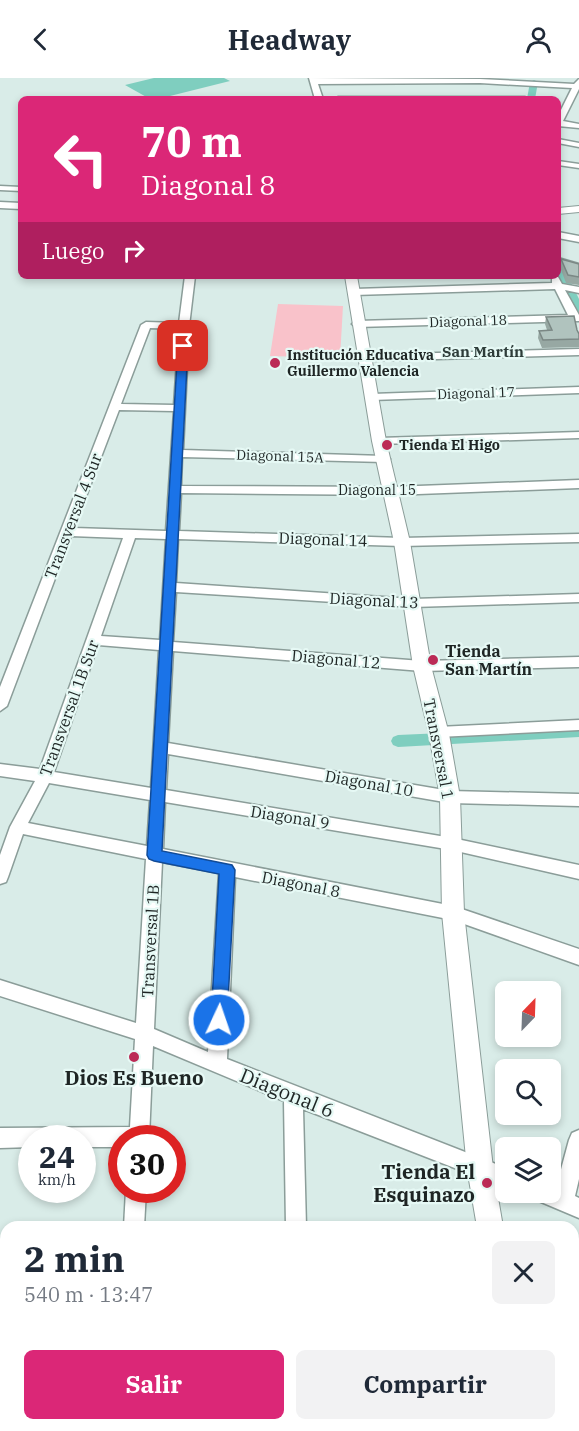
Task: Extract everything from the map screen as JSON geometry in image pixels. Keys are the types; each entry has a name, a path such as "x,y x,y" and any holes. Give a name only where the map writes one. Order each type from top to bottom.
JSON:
{"street":[{"path":"424,79 428,96"},
{"path":"318,96 313,80 530,80 578,85 561,118"},
{"path":"525,96 530,80"},
{"path":"561,104 579,107"},
{"path":"561,123 579,126"},
{"path":"561,142 579,145"},
{"path":"561,163 579,166"},
{"path":"0,188 18,189"},
{"path":"0,205 18,206"},
{"path":"561,211 577,210"},
{"path":"561,236 579,239"},
{"path":"562,262 579,267"},
{"name":"Transversal 1B","path":"140,1125 184,326 190,279"},
{"name":"Transversal 1","path":"352,279 357,324 402,542 422,666 440,738 450,797 453,913 480,1168 489,1221"},
{"path":"354,292 568,288 577,318"},
{"name":"Diagonal 18","path":"357,324 577,318"},
{"name":"Transversal 4 Sur","path":"0,706 146,325 184,326"},
{"path":"364,358 579,352"},
{"name":"Diagonal 17","path":"372,397 579,390"},
{"path":"116,407 180,408"},
{"path":"380,441 579,435"},
{"name":"Diagonal 15A","path":"177,453 384,459"},
{"name":"Diagonal 15","path":"175,489 392,491 579,484"},
{"name":"Diagonal 14","path":"67,532 402,542 579,538"},
{"name":"Transversal 1B Sur","path":"0,877 18,827 45,776 130,535"},
{"name":"Diagonal 13","path":"170,587 413,603 579,598"},
{"name":"Diagonal 12","path":"94,640 422,666 579,663"},
{"path":"440,738 579,725"},
{"name":"Diagonal 10","path":"161,747 450,797 579,800"},
{"name":"Diagonal 9","path":"0,770 452,844 579,872"},
{"name":"Diagonal 8","path":"18,827 453,913 579,957"},
{"path":"217,1064 227,870"},
{"name":"Diagonal 6","path":"0,988 145,1034 293,1096 495,1174"},
{"path":"293,1096 296,1221"},
{"path":"0,1138 108,1138"},
{"path":"571,1205 579,1140"},
{"path":"134,1221 135,1203"}],"shaded area":[{"path":"154,78 224,78 230,81 170,96 145,96 125,85"},
{"path":"278,304 343,306 340,358 270,356"}],"building":[{"path":"561,259 579,264 579,277 568,275"},
{"path":"574,316 579,339 543,340 539,331 552,330 546,317"}],"waterway":[{"path":"532,96 534,82"},
{"path":"561,272 579,309"},
{"path":"398,741 579,732"}],"place":[{"name":"Institución Educativa Guillermo Valencia","path":"275,363"},
{"name":"Tienda El Higo","path":"387,445"},
{"name":"Tienda San Martín","path":"433,660"},
{"name":"Dios Es Bueno","path":"134,1057"},
{"name":"Tienda El Esquinazo","path":"487,1183"}],"district":[{"name":"San Martín","path":"483,352"}],"route":[{"path":"183,346 154,855 227,870 219,1020"}]}
